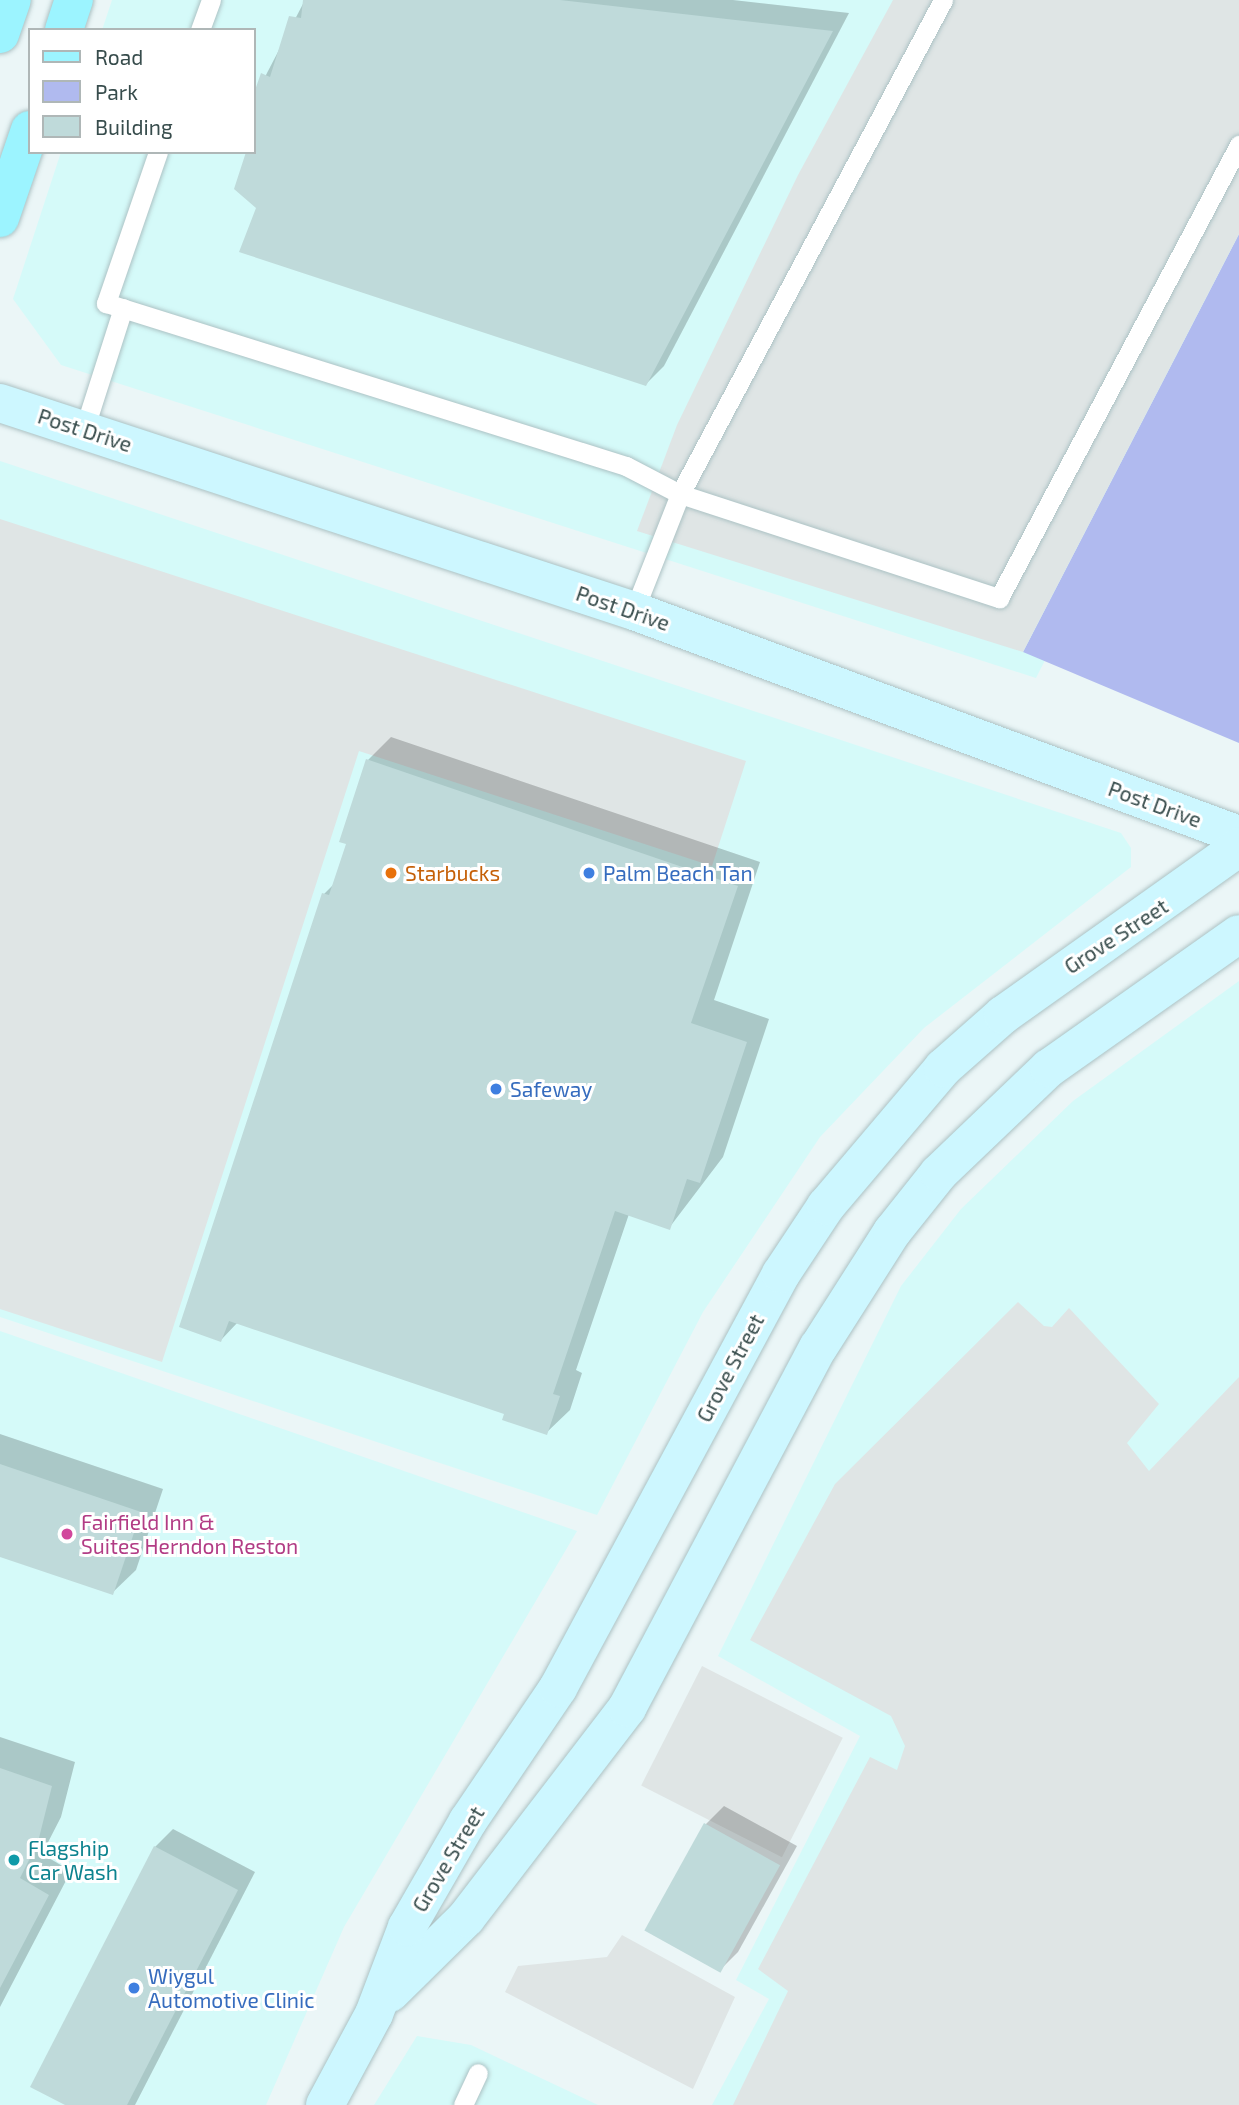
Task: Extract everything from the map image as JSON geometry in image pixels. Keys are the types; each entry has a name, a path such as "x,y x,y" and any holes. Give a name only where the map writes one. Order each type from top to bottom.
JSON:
{"main road":[{"path":"0,34 12,0"},
{"path":"65,28 74,0"},
{"path":"0,218 28,136"}],"street":[{"name":"Post Drive","path":"0,403 634,611 1239,835"},
{"name":"Grove Street","path":"325,2105 374,2014 407,1927 468,1821 558,1688 781,1274 826,1206 943,1069 1003,1015 1239,847"},
{"name":"Grove Street","path":"374,2014 467,1918 627,1708 818,1348 892,1232 939,1173 1049,1068 1239,934"}],"lane":[{"path":"201,28 211,0"},
{"path":"634,611 680,494 943,0"},
{"path":"157,154 106,303 626,466 680,494 999,598 1239,145"},
{"path":"84,430 123,308"},
{"path":"463,2105 478,2073"}],"shaded area":[{"path":"112,0 1239,0 1239,278 1036,678 61,365 13,299 60,154 256,154 256,28 103,28"},
{"path":"893,0 1239,0 1239,234 1023,652 637,531 677,425 798,175"},
{"path":"0,461 1121,833 1131,848 1131,867 924,1028 820,1137 703,1312 597,1515 0,1317"},
{"path":"0,519 746,761 712,866 359,751 162,1362 0,1309"},
{"path":"1239,981 1239,2105 712,2105 769,1999 736,1980 860,1736 718,1656 901,1286 961,1209 1073,1101"},
{"path":"1018,1302 1044,1326 1052,1327 1069,1308 1159,1404 1127,1443 1149,1471 1239,1377 1239,2105 733,2105 788,1991 758,1969 870,1757 897,1770 905,1746 891,1716 750,1640 835,1484"},
{"path":"0,1331 577,1531 344,1927 266,2105 0,2105"},
{"path":"702,1666 843,1738 782,1857 641,1785"},
{"path":"622,1935 735,1997 693,2089 505,1992 518,1966 607,1957"},
{"path":"417,2036 471,2045 598,2105 374,2105"}],"green space":[{"path":"1239,234 1239,743 1023,652"}],"building":[{"path":"303,0 560,0 833,31 646,386 239,252 256,208 234,189 245,154 256,154 256,87 261,73 270,77 289,16 301,18"},
{"name":"Safeway","path":"366,759 738,886 691,1023 747,1042 700,1183 687,1179 670,1230 615,1211 553,1394 560,1396 547,1435 502,1420 504,1414 229,1321 221,1342 179,1327 322,893 329,895 346,844 339,842"},
{"name":"Fairfield Inn & Suites Herndon Reston","path":"0,1464 141,1512 113,1595 0,1557"},
{"name":"Flagship Car Wash","path":"0,1768 52,1786 38,1842 20,1878 49,1895 0,1988"},
{"path":"704,1823 780,1865 720,1973 644,1931"},
{"name":"Wiygul Automotive Clinic","path":"154,1846 238,1890 127,2105 65,2105 30,2087"}],"place":[{"name":"Starbucks","path":"391,873"},
{"name":"Palm Beach Tan","path":"589,873"},
{"name":"Safeway","path":"496,1089"},
{"name":"Fairfield Inn & Suites Herndon Reston","path":"67,1534"},
{"name":"Flagship Car Wash","path":"14,1860"},
{"name":"Wiygul Automotive Clinic","path":"134,1988"}]}
